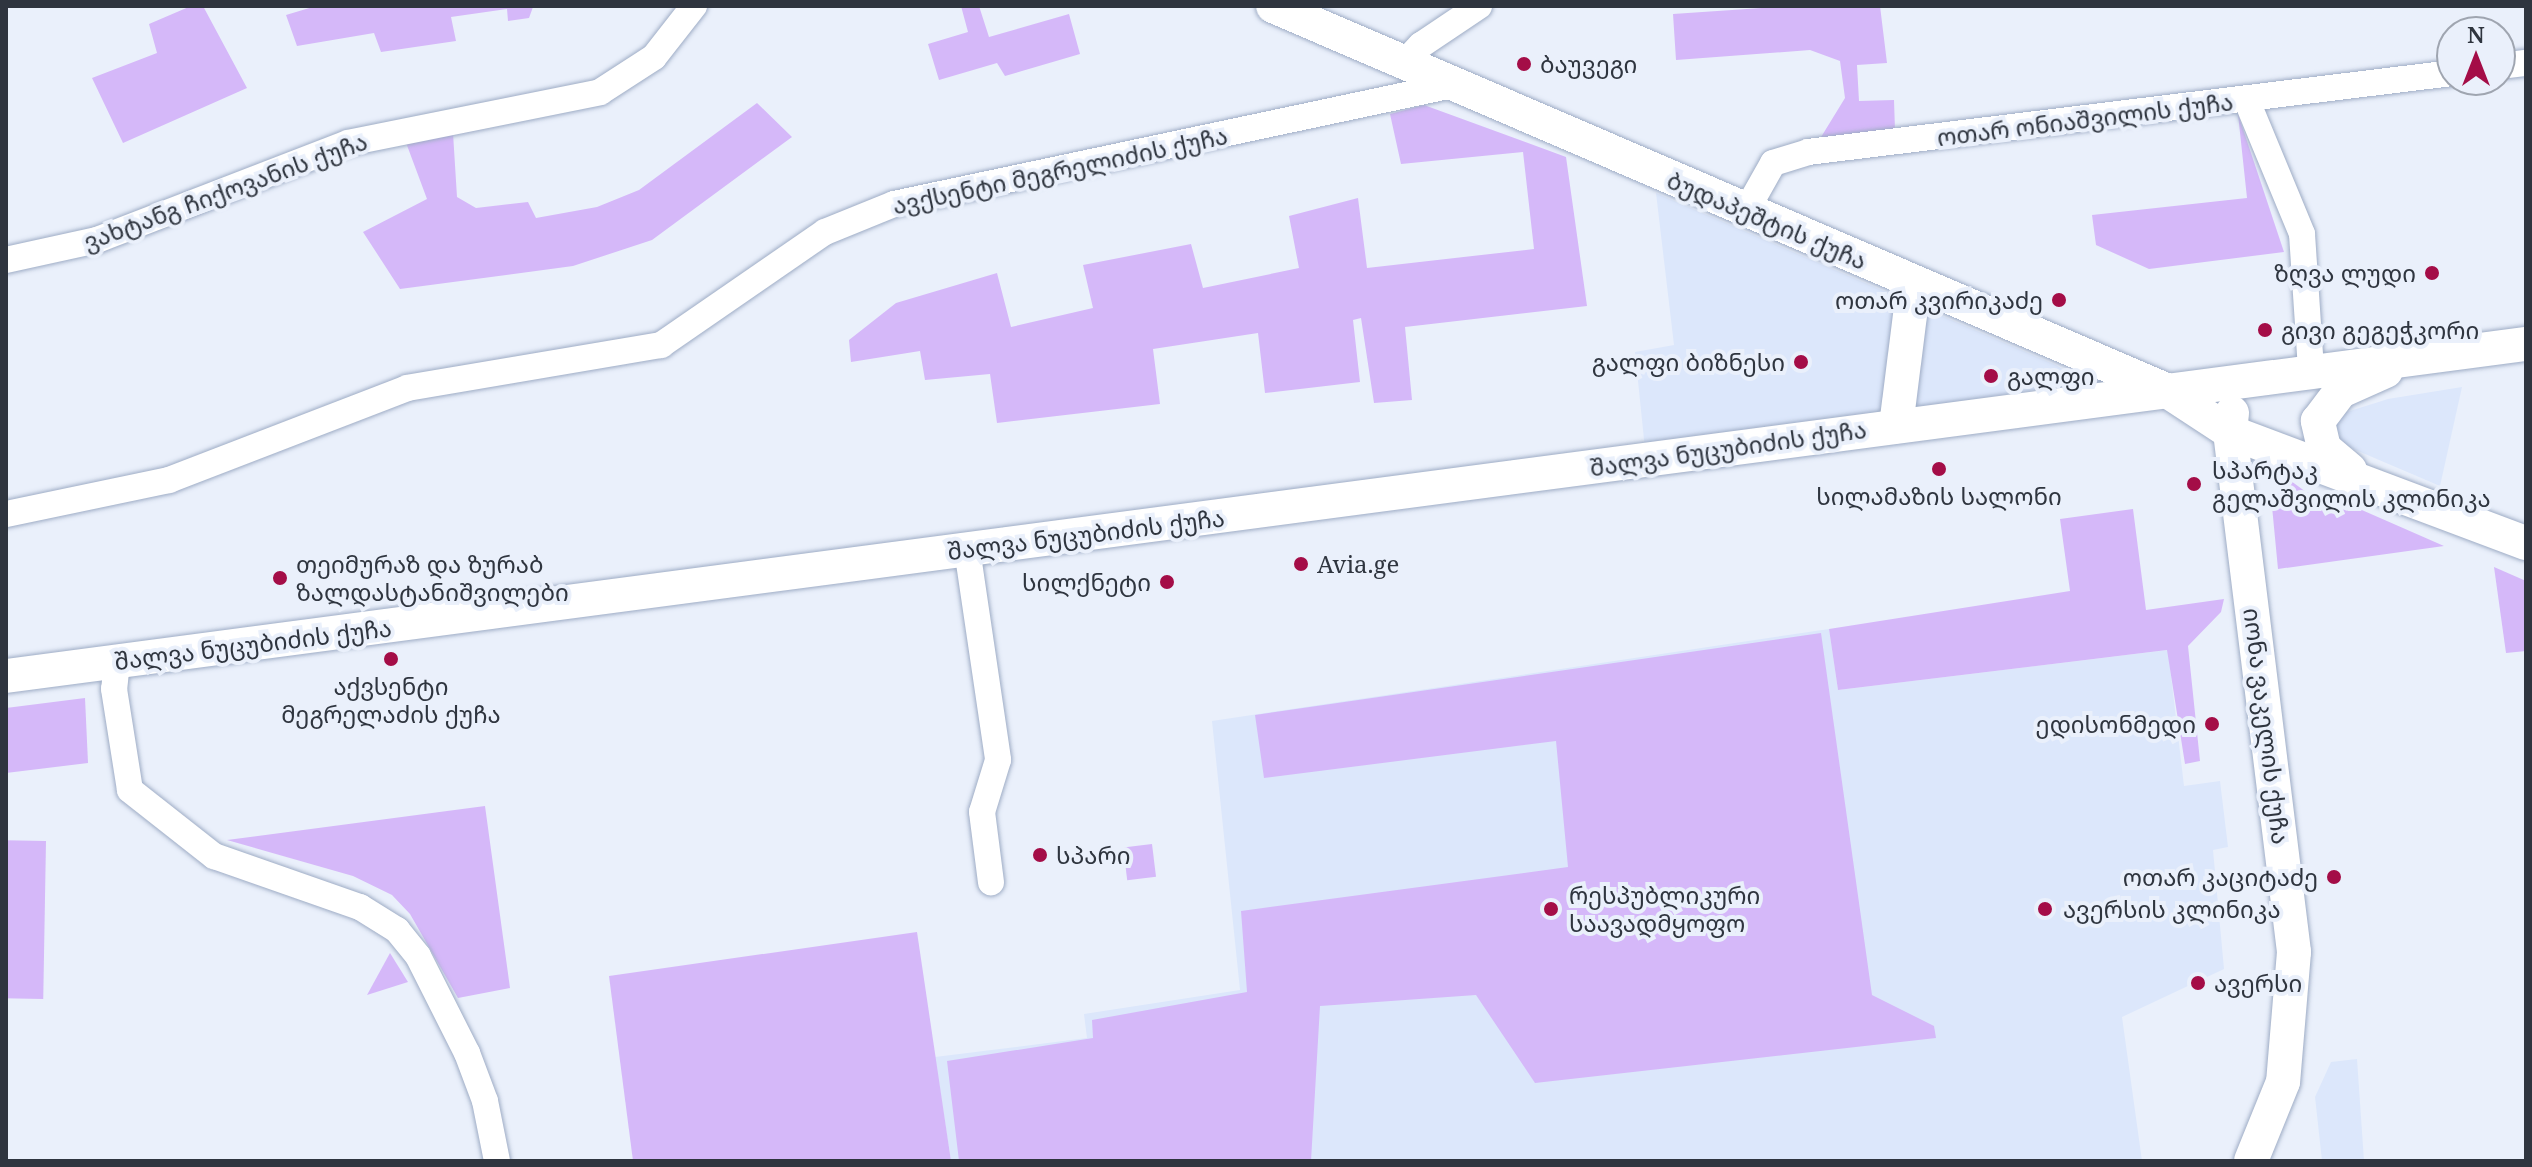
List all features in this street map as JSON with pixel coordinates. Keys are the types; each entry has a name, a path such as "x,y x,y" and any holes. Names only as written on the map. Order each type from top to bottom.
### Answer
{"main road":[{"name":"ბუდაპეშტის ქუჩა","path":"1273,6 2166,390 2230,432 2357,476 2526,543"},
{"path":"1896,426 1914,283"},
{"path":"2357,476 2324,448 2318,430 2321,412 2358,382 2424,357 2526,344"},
{"name":"შალვა ნუცუბიძის ქუჩა","path":"6,676 2424,357"},
{"name":"იონა ვაკელის ქუჩა","path":"2236,381 2230,432 2294,952 2283,1082 2251,1161"}],"street":[{"name":"ვახტანგ ჩიქოვანის ქუჩა","path":"6,260 97,240 348,143 600,92 654,57 694,6"},
{"path":"1404,63 1421,45 1479,6"},
{"name":"ოთარ ონიაშვილის ქუჩა","path":"1746,211 1773,163 1808,152 2247,101 2436,75"},
{"name":"ავქსენტი მეგრელიძის ქუჩა","path":"6,514 169,480 407,388 661,345 825,232 894,204 1453,85"},
{"path":"2247,101 2302,234 2311,370"},
{"path":"967,549 998,760 982,812 991,882"},
{"path":"117,662 114,689 130,790 214,856 360,907 397,930 418,956 467,1053 485,1101 497,1161"}],"shaded area":[{"path":"191,6 203,6 247,88 123,143 92,78 157,53 149,24"},
{"path":"316,6 533,7 529,18 508,21 507,9 451,17 456,41 381,52 374,33 297,46 286,15"},
{"path":"961,6 979,6 989,37 1069,14 1080,54 1005,76 997,63 939,80 928,44 968,32"},
{"path":"1791,6 1880,6 1887,63 1857,65 1859,101 1894,100 1895,130 1818,142 1845,98 1840,61 1810,50 1676,60 1673,14"},
{"path":"757,103 792,137 652,240 573,266 400,289 363,232 427,199 405,140 453,133 457,197 476,208 528,202 536,218 597,207 639,190"},
{"path":"1424,105 1566,157 1587,306 1405,327 1412,400 1374,403 1361,318 1353,320 1360,382 1265,393 1258,333 1153,349 1160,404 997,423 990,374 925,380 920,351 851,362 849,340 896,303 997,273 1011,327 1093,308 1083,265 1191,244 1203,288 1299,268 1289,216 1358,198 1367,268 1534,249 1523,152 1401,164 1390,114"},
{"path":"2238,114 2284,252 2149,269 2096,245 2092,215 2247,198"},
{"path":"1656,193 2056,365 2067,372 2067,385 1645,449 1635,352 1674,345"},
{"path":"2462,387 2440,486 2330,439 2334,416 2388,399"},
{"path":"2291,481 2306,492 2339,500 2444,546 2278,569 2271,496"},
{"path":"2133,509 2146,610 2224,599 2221,612 2188,646 2200,761 2185,764 2167,650 1838,690 1829,629 2070,591 2060,519"},
{"path":"2494,567 2526,581 2526,651 2506,653"},
{"name":"რესპუბლიკური საავადმყოფო","path":"1829,629 1838,690 2168,650 2184,786 2220,781 2228,847 2213,850 2224,969 2122,1017 2142,1161 951,1161 935,1057 1087,1038 1084,1014 1240,990 1212,721"},
{"path":"1821,633 1872,995 1934,1026 1936,1038 1535,1083 1476,995 1320,1006 1311,1161 959,1161 947,1061 1093,1038 1092,1020 1247,992 1241,911 1568,867 1556,741 1264,778 1255,715"},
{"path":"85,698 88,763 6,773 6,708"},
{"path":"485,806 510,988 458,998 410,914 392,895 353,876 227,840"},
{"path":"6,840 46,841 43,999 6,998"},
{"path":"1152,844 1156,877 1127,880 1123,848"},
{"path":"917,932 951,1161 633,1161 609,976"},
{"path":"390,953 408,982 367,995"},
{"path":"2357,1059 2364,1161 2322,1161 2315,1097 2331,1062"}],"place":[{"name":"ბაუვეგი","path":"1524,64"},
{"name":"ზღვა ლუდი","path":"2432,273"},
{"name":"ოთარ კვირიკაძე","path":"2059,300"},
{"name":"გივი გეგეჭკორი","path":"2265,330"},
{"name":"გალფი ბიზნესი","path":"1801,362"},
{"name":"გალფი","path":"1991,376"},
{"name":"სილამაზის სალონი","path":"1939,469"},
{"name":"სპარტაკ გელაშვილის კლინიკა","path":"2194,484"},
{"name":"Avia.ge","path":"1301,564"},
{"name":"თეიმურაზ და ზურაბ ზალდასტანიშვილები","path":"280,578"},
{"name":"სილქნეტი","path":"1167,582"},
{"name":"აქვსენტი მეგრელაძის ქუჩა","path":"391,659"},
{"name":"ედისონმედი","path":"2212,724"},
{"name":"სპარი","path":"1040,855"},
{"name":"ოთარ კაციტაძე","path":"2334,877"},
{"name":"რესპუბლიკური საავადმყოფო","path":"1551,909"},
{"name":"ავერსის კლინიკა","path":"2045,909"},
{"name":"ავერსი","path":"2198,983"}]}
